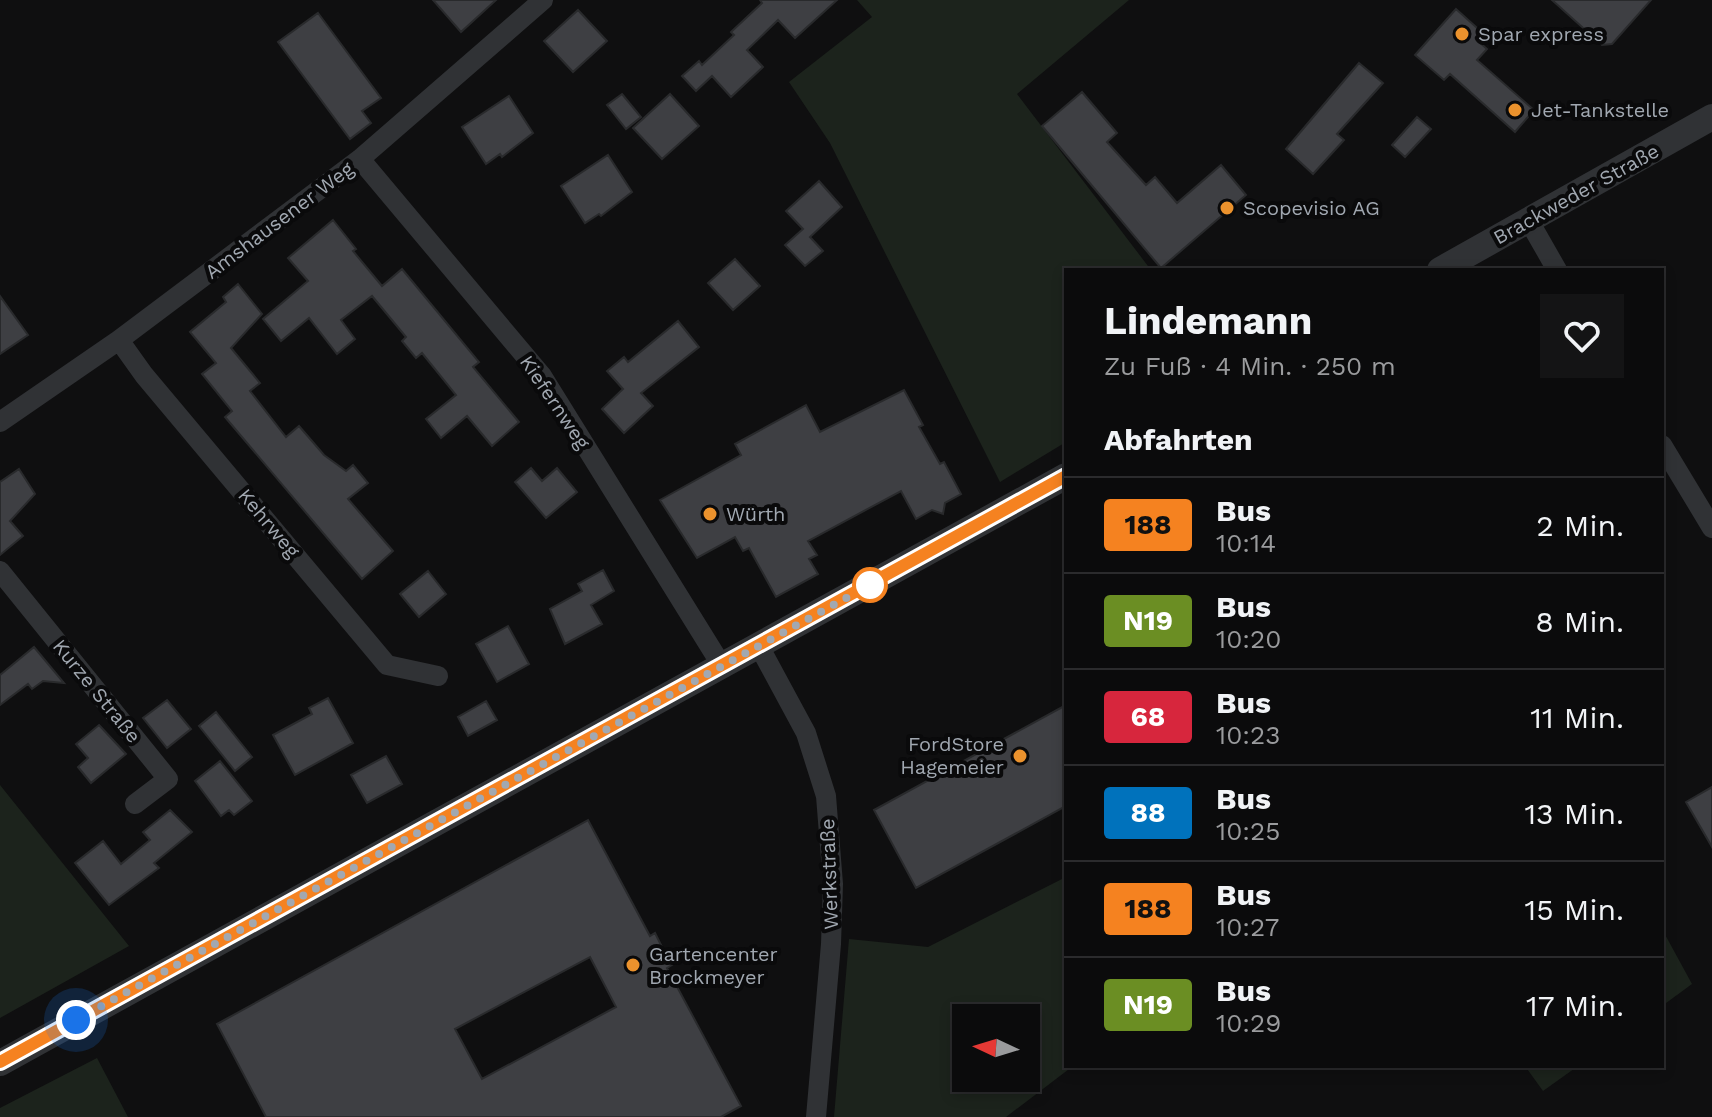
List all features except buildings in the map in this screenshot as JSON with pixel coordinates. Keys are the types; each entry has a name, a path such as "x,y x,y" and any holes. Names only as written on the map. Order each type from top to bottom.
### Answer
{"street":[{"name":"Amshausener Weg","path":"0,422 119,340 360,159 543,0"},
{"name":"Brackweder Straße","path":"1444,268 1712,117"},
{"name":"Kiefernweg","path":"360,159 542,376 722,666"},
{"path":"1529,221 1556,268"},
{"name":"Kehrweg","path":"119,340 144,375 387,665 438,676"},
{"path":"1664,448 1712,528"},
{"path":"0,1063 1064,477"},
{"name":"Kurze Straße","path":"0,571 168,779 135,804"},
{"name":"Werkstraße","path":"759,646 806,733 826,796 832,899 816,1117"}],"shaded area":[{"path":"857,0 1129,0 1017,94 1149,268 1064,268 1064,443 1000,482 830,143 789,82 872,17"},
{"path":"0,785 129,946 0,1018"},
{"path":"1064,878 1064,1068 1070,1068 1040,1091 1040,1004 952,1004 952,1092 1039,1092 1006,1117 834,1117 849,939 928,947"},
{"path":"1664,933 1692,984 1664,1005"},
{"path":"97,1058 128,1117 0,1117 0,1108"},
{"path":"1526,1068 1575,1068 1543,1091"}],"bus line":[{"name":"188","path":"0,1062 1064,477"}],"place":[{"name":"Spar express","path":"1462,34"},
{"name":"Jet-Tankstelle","path":"1515,110"},
{"name":"Scopevisio AG","path":"1227,208"},
{"name":"Würth","path":"710,514"},
{"name":"FordStore Hagemeier","path":"1020,756"},
{"name":"Gartencenter Brockmeyer","path":"633,965"}],"route":[{"path":"76,1020 870,585"}]}
